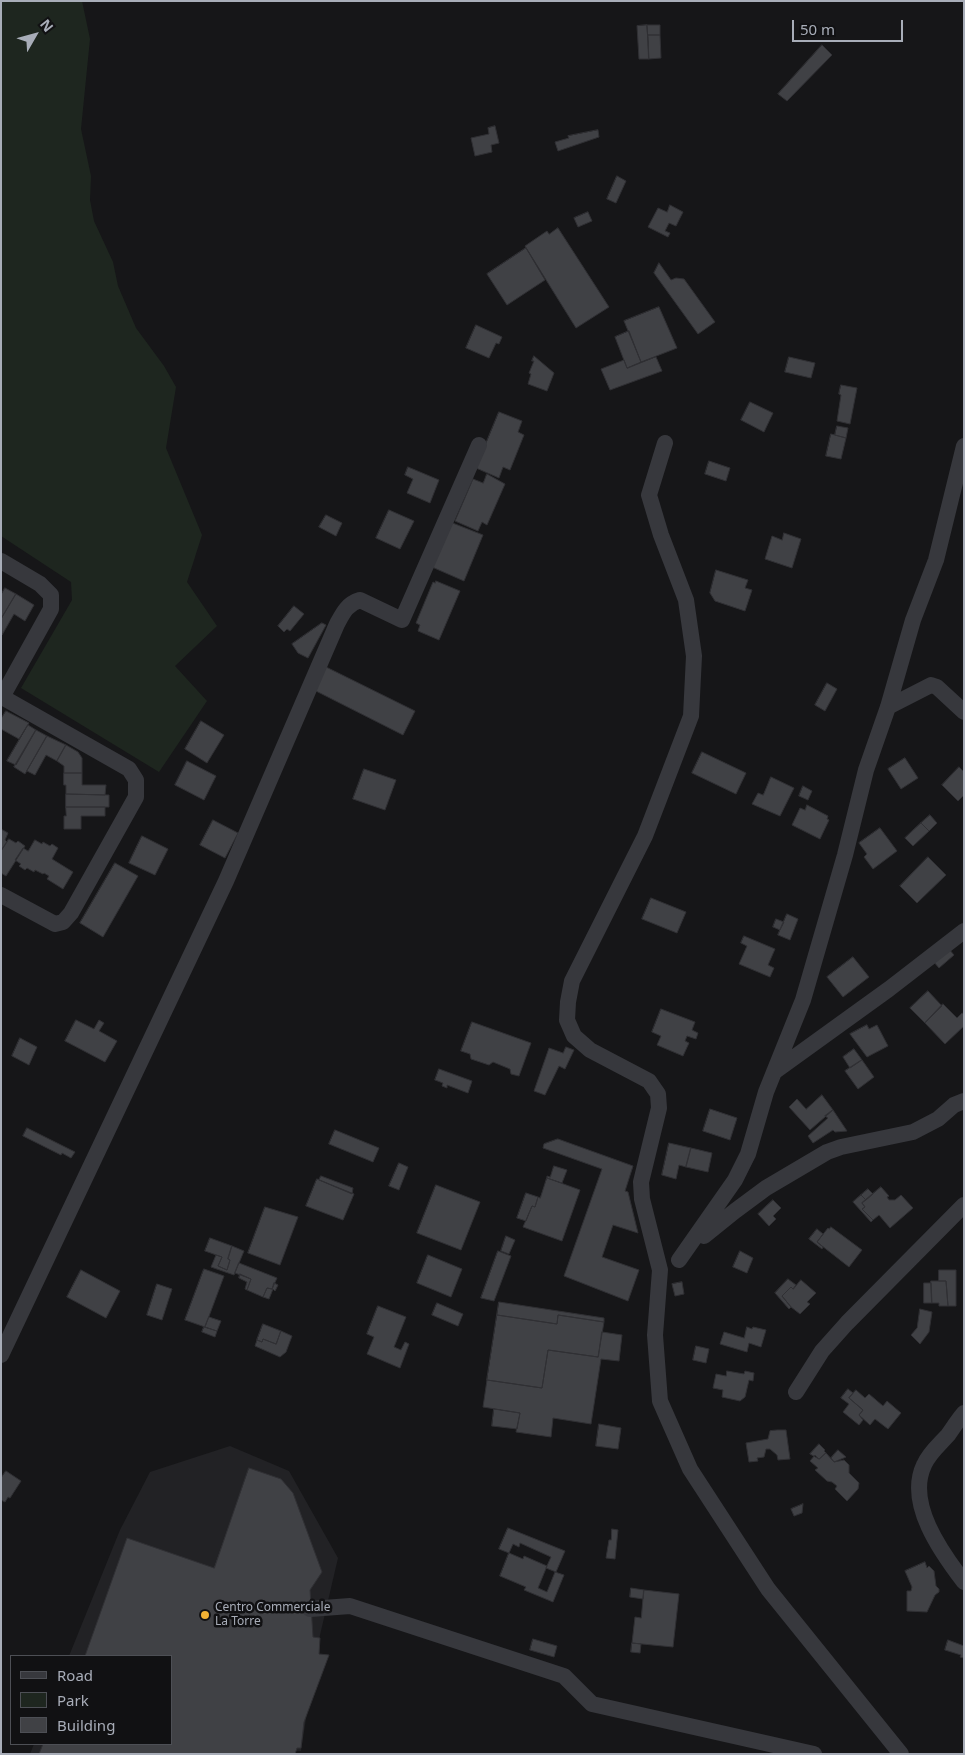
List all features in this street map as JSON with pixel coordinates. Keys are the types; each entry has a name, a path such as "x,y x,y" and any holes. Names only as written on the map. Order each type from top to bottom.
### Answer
{"street":[{"path":"665,443 649,495 661,535 686,600 694,656 691,716 645,836 572,980 567,1020 574,1036 590,1050 648,1081 658,1094 659,1108 641,1182 642,1199 660,1270 655,1335 660,1402 690,1470 768,1589 901,1754"},
{"path":"1,1355 226,881 337,624 352,602 360,600 402,620 479,445"},
{"path":"679,1260 735,1180 748,1154 774,1072 803,1000 845,855 864,777 888,708 913,620 936,560 964,446"},
{"path":"1,561 40,584 51,595 50,608 2,697 129,769 136,780 136,797 71,913 64,922 55,924 1,895"},
{"path":"888,708 931,685 937,687 964,712"},
{"path":"774,1072 889,989 964,931"},
{"path":"659,1279 734,1211 766,1188 828,1152 841,1147 912,1132 938,1119 954,1105 964,1101"},
{"path":"796,1392 822,1351 847,1322 964,1205"},
{"path":"964,1413 924,1465 918,1493 923,1512 935,1539 964,1582"},
{"path":"310,1609 350,1606 564,1676 592,1704 814,1754"}],"shaded area":[{"name":"Centro Commerciale La Torre","path":"230,1446 289,1471 338,1558 317,1648 301,1751 275,1750 274,1754 30,1754 34,1745 172,1745 172,1655 69,1655 120,1530 150,1472"}],"green space":[{"path":"1,1 82,1 90,39 81,129 91,176 90,200 94,221 113,262 118,286 136,328 164,366 176,387 166,448 202,535 187,582 217,626 175,666 207,701 159,772 21,688 72,600 71,582 1,536"}],"building":[{"path":"647,25 660,25 660,35 648,35"},
{"path":"647,25 649,59 639,59 637,26"},
{"path":"648,35 660,35 661,58 649,59"},
{"path":"822,45 832,55 787,101 778,94"},
{"path":"495,126 499,143 491,145 492,152 475,156 471,138 489,134 488,128"},
{"path":"598,130 599,137 558,151 555,142 569,138 568,136"},
{"path":"617,176 626,181 616,203 607,199"},
{"path":"670,205 683,212 676,226 669,223 665,231 670,233 668,237 648,227 658,208 667,212"},
{"path":"588,212 592,221 578,227 574,218"},
{"path":"558,228 609,307 576,328 525,246 547,231 549,234"},
{"path":"526,248 545,280 507,305 487,274"},
{"path":"659,263 671,280 676,278 684,279 715,322 698,334 654,273"},
{"path":"659,307 677,348 641,362 624,321"},
{"path":"476,325 502,337 499,344 496,343 489,358 466,348"},
{"path":"629,331 641,362 627,368 615,337"},
{"path":"534,356 554,373 547,391 528,384"},
{"path":"656,357 662,371 610,390 601,369 624,360 627,368"},
{"path":"789,357 815,363 811,378 785,372"},
{"path":"841,385 857,388 850,424 837,421"},
{"path":"750,402 773,413 764,432 741,420"},
{"path":"499,412 522,421 518,432 524,435 510,470 503,467 499,478 476,468"},
{"path":"837,426 848,428 846,438 835,435"},
{"path":"831,434 846,438 841,459 826,456"},
{"path":"709,461 730,468 726,481 705,474"},
{"path":"408,467 439,480 430,503 407,493 413,479 405,475"},
{"path":"487,474 505,484 487,525 482,522 478,531 455,521 473,479 483,483"},
{"path":"389,510 414,521 400,549 376,538"},
{"path":"326,515 342,523 336,536 319,527"},
{"path":"450,522 483,535 464,581 432,567"},
{"path":"784,533 801,539 792,568 765,559 772,536 782,540"},
{"path":"716,570 748,580 745,588 752,590 745,611 715,601 710,593"},
{"path":"436,581 460,591 439,640 418,631 420,625 416,623 433,582 435,583"},
{"path":"5,588 16,594 1,619 1,595"},
{"path":"16,594 34,605 25,621 14,614 2,635 1,619"},
{"path":"294,606 304,614 290,631 287,629 284,632 278,626"},
{"path":"322,623 326,625 308,658 298,653 292,644"},
{"path":"326,667 415,711 403,735 314,690"},
{"path":"827,683 837,689 825,711 815,705"},
{"path":"6,711 29,723 19,739 1,729 1,719"},
{"path":"201,721 224,735 207,763 185,749"},
{"path":"28,725 36,730 16,765 7,761"},
{"path":"36,730 47,736 25,774 14,767"},
{"path":"47,736 66,745 57,761 46,755 35,775 27,771"},
{"path":"66,745 78,752 82,758 82,773 64,773 64,766 57,761"},
{"path":"702,752 746,773 736,794 692,773"},
{"path":"905,758 918,778 901,789 888,769"},
{"path":"187,761 216,776 204,800 175,785"},
{"path":"959,767 964,772 964,795 958,801 942,785"},
{"path":"364,769 396,780 385,810 353,799"},
{"path":"64,773 82,773 82,785 106,785 105,795 66,794"},
{"path":"771,777 794,788 780,816 752,804 758,793 763,795"},
{"path":"803,786 812,791 808,800 799,796"},
{"path":"66,794 109,795 109,807 66,807"},
{"path":"807,805 828,816 827,819 829,820 820,839 792,825 800,808 805,810"},
{"path":"66,807 105,807 105,816 81,816 81,829 64,829"},
{"path":"930,815 937,823 929,831 921,823"},
{"path":"213,820 238,833 225,858 200,845"},
{"path":"921,823 929,831 913,846 905,838"},
{"path":"880,828 897,851 873,869 864,857 867,854 859,843"},
{"path":"1,829 8,833 5,840 7,842 1,851"},
{"path":"142,836 168,849 155,875 129,863"},
{"path":"9,839 16,843 18,841 25,846 6,876 1,873 1,851"},
{"path":"35,840 50,846 52,844 58,848 52,859 73,872 63,889 47,879 49,876 27,868 25,870 15,860 23,848 28,851"},
{"path":"928,857 946,875 917,903 900,886"},
{"path":"115,863 138,876 103,937 80,923"},
{"path":"651,898 686,912 677,933 642,919"},
{"path":"787,914 798,919 790,940 778,935"},
{"path":"776,919 784,922 780,930 773,927"},
{"path":"744,936 775,949 768,965 774,968 770,977 739,964 747,946 741,943"},
{"path":"949,949 954,955 939,968 933,961"},
{"path":"853,957 869,977 843,997 827,977"},
{"path":"928,991 942,1006 925,1023 910,1008"},
{"path":"943,1004 957,1018 962,1013 964,1014 964,1026 945,1044 925,1023"},
{"path":"661,1009 695,1022 692,1030 698,1033 696,1039 687,1036 685,1041 689,1043 683,1056 657,1045 661,1036 652,1032"},
{"path":"76,1020 94,1029 99,1020 104,1023 99,1031 117,1041 105,1062 65,1041"},
{"path":"472,1022 531,1043 519,1076 511,1074 510,1069 493,1062 489,1065 471,1059 470,1054 461,1051"},
{"path":"867,1025 869,1029 877,1025 888,1046 867,1057 850,1034"},
{"path":"20,1038 37,1047 29,1065 12,1056"},
{"path":"566,1047 574,1050 565,1069 559,1066 545,1095 534,1091 549,1048 563,1053"},
{"path":"854,1049 862,1060 850,1068 843,1057"},
{"path":"862,1060 874,1077 858,1089 845,1071"},
{"path":"439,1069 472,1081 468,1093 447,1085 447,1088 442,1086 443,1083 435,1080"},
{"path":"822,1095 833,1110 810,1130 789,1107 797,1099 806,1109"},
{"path":"710,1109 737,1118 730,1140 703,1131"},
{"path":"833,1110 847,1131 835,1132 833,1130 813,1143 808,1136 828,1118 825,1116"},
{"path":"27,1128 75,1152 71,1158 62,1153 61,1155 23,1136"},
{"path":"335,1130 379,1148 373,1162 329,1144"},
{"path":"558,1139 633,1166 625,1191 628,1192 638,1233 613,1225 602,1257 639,1270 628,1301 564,1276 602,1169 543,1148 544,1144"},
{"path":"669,1143 691,1148 686,1167 679,1165 676,1179 662,1175"},
{"path":"691,1148 712,1153 708,1172 686,1167"},
{"path":"399,1163 408,1167 399,1190 389,1186"},
{"path":"554,1166 567,1170 562,1183 547,1178 547,1176 550,1177"},
{"path":"321,1176 353,1188 352,1194 319,1180"},
{"path":"547,1178 580,1190 562,1241 523,1227 532,1206 535,1207 538,1197 540,1198"},
{"path":"317,1179 354,1194 343,1220 306,1206"},
{"path":"436,1185 480,1202 461,1250 417,1233"},
{"path":"881,1187 889,1196 887,1197 889,1200 895,1200 901,1195 913,1208 890,1228 879,1215 873,1220 862,1209 865,1207 862,1203"},
{"path":"868,1189 873,1194 866,1200 861,1195"},
{"path":"526,1193 538,1197 535,1207 532,1206 526,1221 517,1218"},
{"path":"861,1195 866,1200 862,1203 865,1207 862,1209 873,1220 871,1222 853,1202"},
{"path":"773,1200 781,1208 773,1216 776,1219 769,1226 758,1214"},
{"path":"265,1207 298,1217 280,1265 248,1253"},
{"path":"831,1227 862,1250 849,1267 817,1242 828,1228"},
{"path":"817,1229 823,1234 817,1242 823,1247 822,1249 809,1239"},
{"path":"506,1236 515,1240 509,1254 501,1251"},
{"path":"210,1238 232,1246 227,1270 218,1266 222,1257 205,1251"},
{"path":"232,1246 244,1251 234,1275 211,1267 216,1255 222,1257 218,1266 227,1270"},
{"path":"498,1251 511,1256 494,1301 481,1298"},
{"path":"740,1251 753,1258 747,1273 733,1267"},
{"path":"428,1255 462,1269 451,1297 417,1283"},
{"path":"239,1263 277,1278 272,1289 267,1288 263,1297 247,1290 251,1279 235,1273"},
{"path":"204,1269 224,1276 205,1327 185,1320"},
{"path":"81,1270 120,1291 106,1318 67,1297"},
{"path":"939,1270 956,1270 956,1306 948,1306 946,1281 939,1281"},
{"path":"240,1274 251,1279 247,1290 245,1289 247,1282 239,1278"},
{"path":"788,1279 796,1285 793,1289 791,1287 782,1296 791,1307 789,1309 775,1293"},
{"path":"801,1280 816,1293 807,1302 810,1304 800,1314 782,1296 791,1287 793,1289"},
{"path":"931,1281 946,1281 948,1306 939,1306 939,1303 932,1303"},
{"path":"682,1282 684,1294 675,1296 672,1284"},
{"path":"274,1283 278,1285 275,1291 273,1289 269,1299 263,1297 267,1288 272,1289"},
{"path":"924,1283 931,1283 932,1303 924,1303"},
{"path":"157,1284 172,1289 162,1320 147,1315"},
{"path":"499,1302 604,1318 604,1322 558,1315 557,1324 497,1315"},
{"path":"437,1303 463,1314 458,1326 432,1315"},
{"path":"378,1306 406,1317 394,1347 401,1350 405,1342 409,1344 400,1368 367,1354 374,1337 367,1334"},
{"path":"920,1309 932,1312 929,1332 920,1344 911,1335 917,1328"},
{"path":"497,1315 557,1324 558,1315 604,1322 598,1357 548,1350 542,1388 487,1380"},
{"path":"209,1317 221,1321 217,1331 205,1327"},
{"path":"263,1324 281,1331 276,1344 263,1339 262,1342 257,1340"},
{"path":"204,1327 217,1331 215,1337 202,1332"},
{"path":"747,1327 766,1330 761,1347 749,1343 747,1352 720,1344 724,1332 744,1338"},
{"path":"281,1331 292,1336 286,1352 280,1357 255,1346 257,1340 262,1342 263,1339 276,1344"},
{"path":"602,1332 622,1335 619,1361 601,1359 591,1424 553,1418 551,1437 516,1432 520,1413 483,1407 487,1380 542,1388 548,1350 598,1357"},
{"path":"696,1346 709,1349 706,1363 693,1360"},
{"path":"727,1371 744,1374 745,1371 754,1373 753,1381 749,1380 745,1397 740,1401 722,1397 723,1390 713,1388 716,1374 726,1376"},
{"path":"848,1389 853,1393 849,1398 863,1410 859,1415 863,1420 859,1425 843,1412 849,1404 841,1398"},
{"path":"856,1390 865,1398 869,1394 883,1406 887,1401 901,1413 888,1429 875,1419 870,1425 859,1415 863,1410 849,1398"},
{"path":"494,1409 520,1413 517,1429 492,1426"},
{"path":"599,1424 621,1428 618,1449 596,1446"},
{"path":"786,1430 790,1459 778,1460 777,1455 770,1449 766,1449 764,1457 757,1458 758,1461 749,1462 746,1443 768,1439 770,1431"},
{"path":"819,1444 826,1453 819,1459 810,1454"},
{"path":"838,1450 846,1457 834,1462 831,1458"},
{"path":"826,1453 834,1462 844,1460 849,1465 849,1473 859,1483 858,1489 847,1501 835,1489 837,1486 827,1481 815,1470 818,1468 810,1461 815,1455 819,1459"},
{"name":"Centro Commerciale La Torre","path":"249,1468 281,1479 293,1493 322,1572 310,1590 313,1637 320,1638 319,1654 329,1655 304,1722 301,1748 297,1748 295,1754 39,1754 43,1745 172,1745 172,1655 85,1655 127,1538 214,1568"},
{"path":"6,1471 21,1481 10,1498 8,1497 5,1502 1,1500 1,1478"},
{"path":"803,1504 802,1513 794,1516 791,1509"},
{"path":"508,1528 565,1551 556,1572 546,1568 551,1557 520,1543 519,1547 513,1544 509,1553 499,1549"},
{"path":"612,1529 618,1530 615,1559 606,1558"},
{"path":"509,1553 523,1559 524,1556 547,1566 538,1588 547,1592 555,1572 564,1575 553,1602 524,1590 526,1587 500,1576"},
{"path":"925,1562 927,1568 929,1566 934,1571 936,1586 939,1592 935,1595 927,1612 907,1611 907,1591 911,1591 912,1587 905,1571"},
{"path":"631,1588 644,1590 643,1599 630,1597"},
{"path":"644,1590 679,1594 673,1647 632,1643 635,1617 641,1618"},
{"path":"533,1639 557,1646 554,1657 530,1650"},
{"path":"948,1640 964,1646 964,1658 960,1657 961,1655 945,1650"},
{"path":"632,1643 641,1644 640,1653 631,1652"}],"place":[{"name":"Centro Commerciale La Torre","path":"205,1615"}]}
